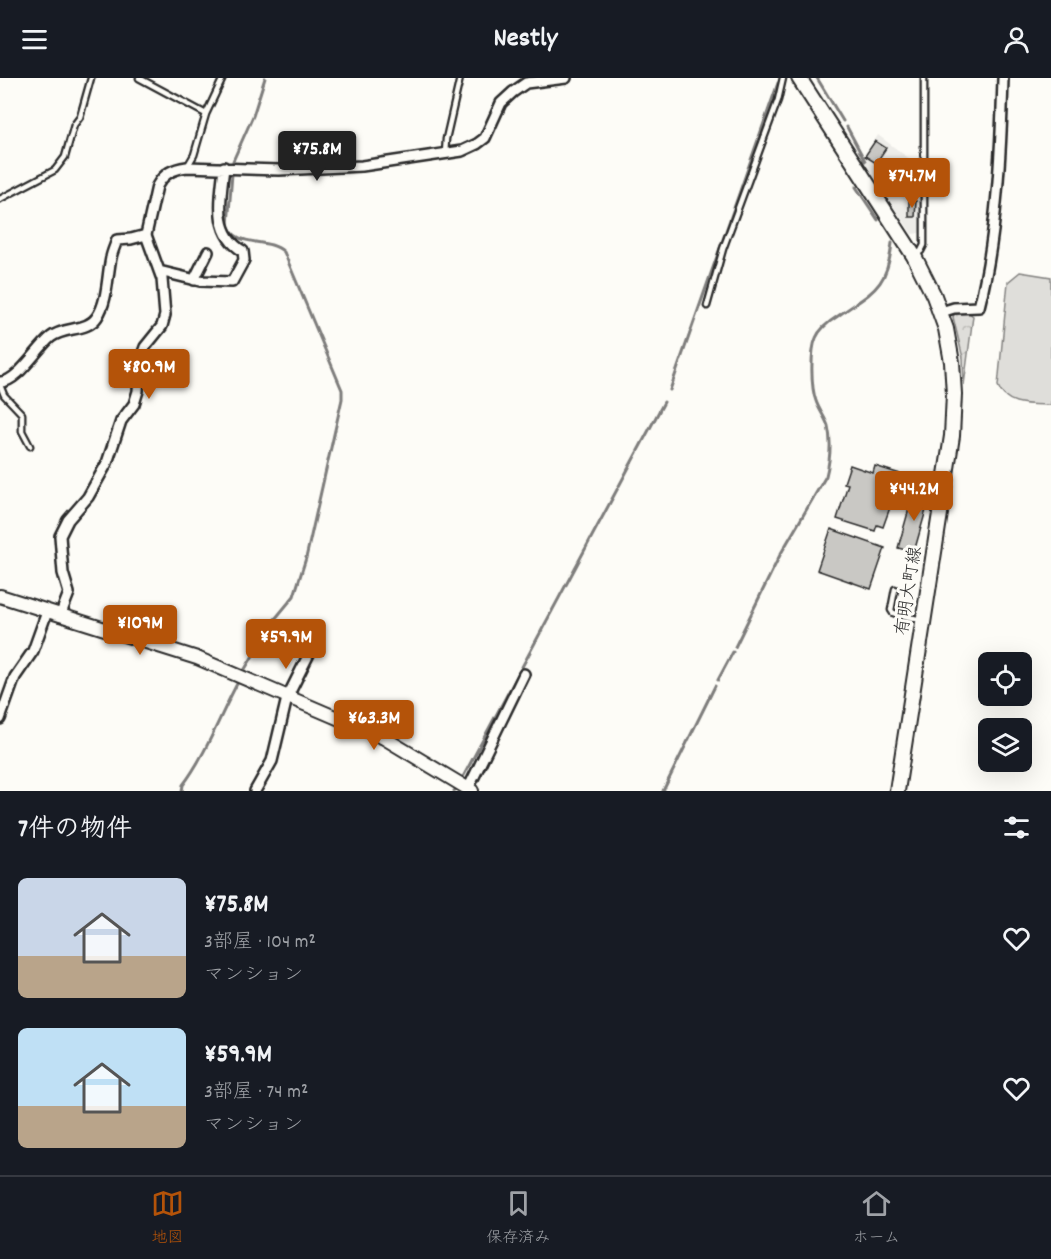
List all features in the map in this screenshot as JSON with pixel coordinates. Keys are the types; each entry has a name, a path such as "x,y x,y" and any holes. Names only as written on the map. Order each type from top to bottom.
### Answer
{"main road":[{"name":"有明大町線","path":"799,78 914,256 940,312 952,362 954,411 897,791"}],"street":[{"path":"60,616 69,593 63,573 60,536 68,520 88,496 107,463 122,421 134,404 138,391 140,361 145,347 162,326 165,315 162,279 146,235 160,179 173,169 187,166 279,170 362,166 462,151 485,138 501,103 526,83 566,78"},
{"path":"940,312 954,308 979,307 993,226 1004,78"},
{"path":"159,271 194,280 232,282 244,260 243,251 228,238 222,226 224,167"},
{"path":"0,384 15,376 50,338 58,333 87,326 97,318 102,306 110,258 117,240 146,235"},
{"path":"194,280 208,252"},
{"path":"0,596 197,658 287,699 384,738 470,790 524,674"},
{"path":"0,719 15,677 33,651 47,612"},
{"path":"255,791 272,760 287,699 309,654"}],"lane":[{"path":"0,199 55,170 64,157 74,125 80,117 91,78"},
{"path":"139,78 206,114"},
{"path":"187,166 194,155 206,114 224,78"},
{"path":"444,154 460,78"},
{"path":"706,306 723,249 778,100 783,78"},
{"path":"914,256 921,251 924,245 924,78"},
{"path":"0,384 4,395 22,414 22,431 30,446"},
{"path":"895,589 891,610 893,613 924,620"}],"shaded area":[{"path":"878,135 911,160 921,164 920,181 905,175 900,187 920,195 920,233 912,234 865,163 867,161 865,156"}],"green space":[{"path":"1020,272 1051,277 1051,405 1013,401 1002,393 998,386 1008,282"},
{"path":"969,313 973,316 964,385 963,358 953,317 954,314"}],"building":[{"path":"875,141 886,148 876,163 865,156"},
{"path":"909,201 916,201 915,217 909,217"},
{"path":"850,465 873,473 875,466 913,478 905,503 893,499 883,527 877,525 875,531 837,519 848,484 844,483"},
{"path":"914,491 930,496 914,552 898,548"},
{"path":"831,529 885,548 871,589 817,570"}],"waterway":[{"path":"242,674 275,619 294,596 306,558 342,399 342,390 284,252 269,244 238,237 228,225 233,161 253,116 265,78"},
{"path":"817,78 843,121"},
{"path":"670,390 778,83"},
{"path":"847,127 865,161"},
{"path":"856,187 878,220"},
{"path":"735,647 780,555 826,476 830,451 829,432 814,395 812,379 816,338 829,323 869,294 882,280 890,258 892,243"},
{"path":"463,777 664,402"},
{"path":"718,680 733,652"},
{"path":"182,791 183,785 206,747 239,680"},
{"path":"663,791 715,686"}]}
